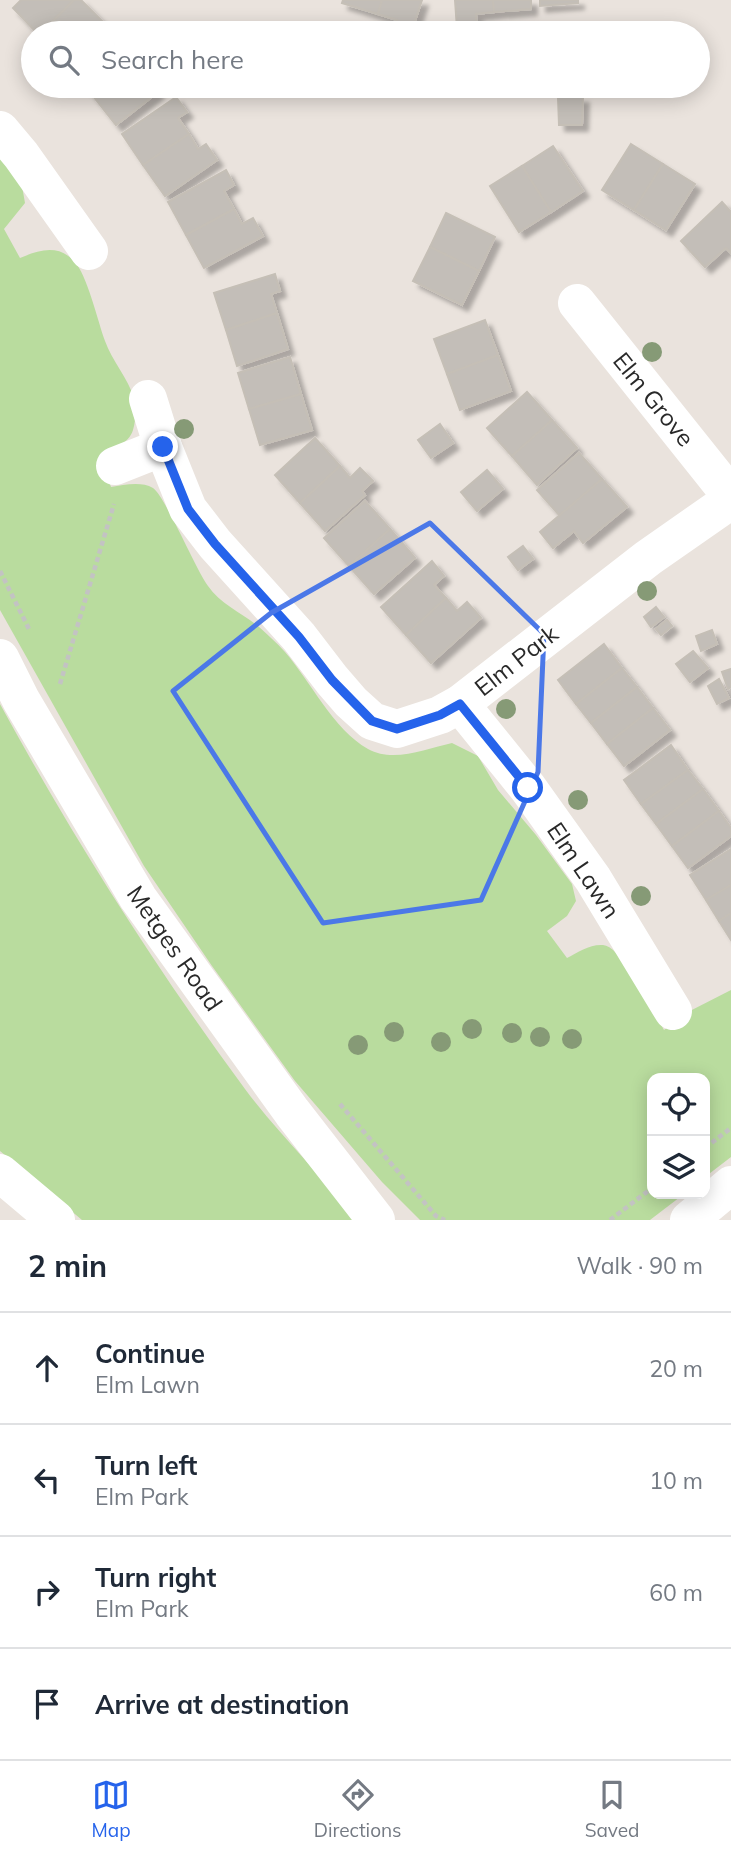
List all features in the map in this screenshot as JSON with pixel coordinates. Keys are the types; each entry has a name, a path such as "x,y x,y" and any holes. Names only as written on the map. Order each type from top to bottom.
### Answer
{"street":[{"path":"0,130 21,155 89,251"},
{"name":"Elm Grove","path":"577,303 731,498"},
{"name":"Elm Park","path":"148,399 163,447 188,509 201,527 299,637 332,680 372,721 397,729 440,715 460,704 648,558 731,498"},
{"path":"121,464 163,447"},
{"name":"Metges Road","path":"0,659 21,700 138,898 292,1112 376,1220"},
{"name":"Elm Lawn","path":"460,704 528,788 593,879 673,1011"},
{"path":"0,1173 50,1218"},
{"path":"689,1220 731,1185"}],"path":[{"path":"54,673 60,684 121,464"},
{"path":"0,570 35,639"},
{"path":"340,1103 436,1216 445,1220"},
{"path":"710,1145 731,1128"},
{"path":"610,1220 647,1192"}],"highlighted area":[{"path":"430,523 544,634 538,772 481,900 323,923 173,691 271,613"}],"green space":[{"path":"0,155 22,186 25,203 4,229 20,258 41,251 55,250 68,256 79,267 108,348 134,398 135,418 131,435 119,445 100,454 111,487 138,484 153,488 165,504 202,577 213,592 258,626 282,649 333,717 355,740 368,749 388,755 410,754 452,743 478,756 498,790 572,884 576,901 567,916 547,931 567,958 593,946 611,948 637,981 664,1030 684,1014 731,990 731,1157 710,1173 710,1073 647,1073 647,1199 677,1199 650,1220 420,1220 382,1182 295,1081 212,966 144,866 0,610"},
{"path":"0,704 86,853 179,996 258,1106 354,1220 82,1220 0,1151"}],"building":[{"path":"21,0 74,0 53,21 25,21 13,8"},
{"path":"74,0 81,0 102,21 53,21"},
{"path":"343,0 382,0 378,14 342,3"},
{"path":"382,0 422,0 415,21 397,21 378,14"},
{"path":"455,0 493,0 494,12 476,14 477,21 456,21"},
{"path":"493,0 531,0 531,9 494,12"},
{"path":"540,0 578,0 578,3 540,6"},
{"path":"95,98 150,98 116,125"},
{"path":"175,98 187,112 178,118 189,134 143,165 122,134"},
{"path":"558,98 583,98 582,125 559,125"},
{"path":"189,134 198,149 206,144 217,160 165,196 143,165"},
{"path":"631,144 663,164 634,210 602,190"},
{"path":"553,146 583,191 551,212 522,166"},
{"path":"663,164 695,184 666,230 634,210"},
{"path":"522,166 551,212 519,232 490,186"},
{"path":"226,170 234,185 224,191 234,209 186,235 168,202"},
{"path":"722,202 731,212 731,253 726,248 705,267 681,241"},
{"path":"234,209 242,224 253,218 263,236 204,268 186,235"},
{"path":"446,213 495,237 479,271 430,247"},
{"path":"430,247 479,271 462,305 413,281"},
{"path":"275,274 280,291 271,294 277,313 226,330 214,293"},
{"path":"277,313 288,349 237,366 226,330"},
{"path":"485,320 498,355 447,374 434,339"},
{"path":"498,355 511,391 460,410 447,374"},
{"path":"290,357 301,394 249,409 238,373"},
{"path":"527,392 552,420 512,456 487,428"},
{"path":"301,394 312,430 260,445 249,409"},
{"path":"552,420 577,448 537,485 512,456"},
{"path":"440,424 453,443 431,458 418,440"},
{"path":"315,438 340,466 300,503 275,475"},
{"path":"579,453 602,479 560,516 537,490"},
{"path":"340,466 350,478 360,468 373,481 362,491 365,495 325,531 300,503"},
{"path":"487,470 503,489 477,511 461,492"},
{"path":"602,479 627,507 583,543 574,531 553,548 540,532"},
{"path":"365,501 390,529 349,566 324,538"},
{"path":"390,529 415,558 374,594 349,566"},
{"path":"523,546 533,559 518,570 508,557"},
{"path":"432,561 444,576 434,585 446,598 406,635 381,607"},
{"path":"446,598 457,611 467,602 481,618 431,663 406,635"},
{"path":"656,607 664,617 651,627 644,617"},
{"path":"667,620 672,626 661,635 656,629"},
{"path":"712,630 717,644 701,651 696,636"},
{"path":"604,644 622,668 576,704 558,680"},
{"path":"693,651 708,668 690,682 676,664"},
{"path":"622,668 637,687 591,723 576,704"},
{"path":"731,669 731,687 728,689 722,672"},
{"path":"719,679 729,698 717,704 708,686"},
{"path":"637,687 653,708 607,744 591,723"},
{"path":"653,708 670,730 624,766 607,744"},
{"path":"671,745 688,770 641,804 624,780"},
{"path":"688,770 703,789 656,824 641,804"},
{"path":"703,789 719,811 672,846 656,824"},
{"path":"719,811 731,828 731,836 688,868 672,846"},
{"path":"731,849 731,885 706,900 690,875"},
{"path":"731,885 731,913 719,921 706,900"},
{"path":"731,913 731,940 719,921"}],"route":[{"path":"163,447 188,509 215,544 299,637 351,702 372,721 397,729 440,715 460,704 528,788"}]}
